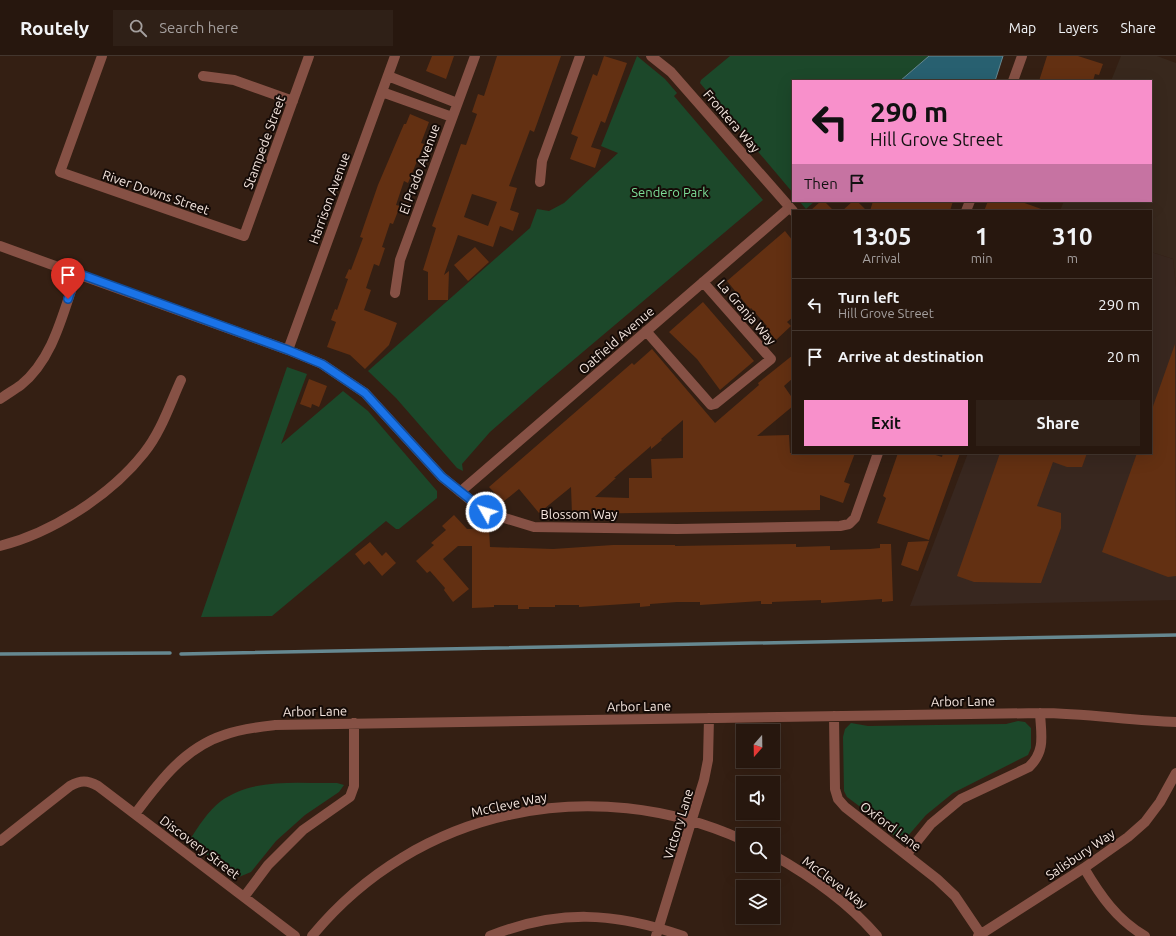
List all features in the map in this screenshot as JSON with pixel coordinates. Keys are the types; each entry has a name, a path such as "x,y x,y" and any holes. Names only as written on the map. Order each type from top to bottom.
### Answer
{"street":[{"name":"River Downs Street","path":"102,56 60,172 244,236"},
{"name":"Stampede Street","path":"244,236 309,56"},
{"name":"Harrison Avenue","path":"288,350 395,56"},
{"name":"El Prado Avenue","path":"395,293 400,260 475,56"},
{"path":"540,182 542,161 580,56"},
{"name":"Frontera Way","path":"651,56 671,72 791,210"},
{"path":"1013,80 1022,56"},
{"path":"203,76 234,80 293,101"},
{"path":"388,76 457,103"},
{"path":"382,92 452,117"},
{"name":"Oatfield Avenue","path":"460,492 703,282 791,210"},
{"name":"Blossom Way","path":"0,246 288,350 322,364 365,393 442,477 460,492 486,512 534,528 840,526 848,524 855,518 878,454"},
{"path":"0,399 21,385 40,364 55,337 77,273"},
{"name":"La Granja Way","path":"646,331 710,405 715,404 771,359 703,282"},
{"path":"0,546 14,542 67,517 111,487 144,453 162,422 181,380"},
{"path":"907,854 931,824 961,799 1029,766 1035,761 1040,752 1041,743 1040,713"},
{"name":"Arbor Lane","path":"135,814 171,768 195,749 222,735 248,728 275,724 1040,713 1075,713 1150,721 1176,722"},
{"name":"Oxford Lane","path":"834,716 835,789 838,799 845,808 907,854 955,896 980,935"},
{"name":"Victory Lane","path":"658,932 700,799 708,760 709,718"},
{"path":"244,897 268,865 303,830 350,797 354,786 354,723"},
{"name":"Salisbury Way","path":"980,935 1084,868 1128,837 1145,822 1160,802 1176,773"},
{"name":"Discovery Street","path":"0,842 70,786 78,781 87,781 98,786 295,936"},
{"name":"McCleve Way","path":"312,936 341,903 380,872 424,845 482,821 546,808 578,806 640,809 669,814 736,837"},
{"name":"McCleve Way","path":"780,859 823,886 849,907 877,936"},
{"path":"1084,868 1101,896 1120,918 1145,936"},
{"path":"490,936 512,927 536,921 586,916 634,921 658,932 683,936"}],"shaded area":[{"path":"1121,56 1157,56 1176,63 1176,287 1173,259 1152,252 1152,210 1060,210 1064,202 1152,202 1152,80 1111,80"},
{"path":"1152,252 1173,259 1176,287 1176,600 910,606 968,454 1152,454"}],"green space":[{"name":"Sendero Park","path":"637,56 665,79 677,93 674,96 763,200 490,432 462,464 463,471 457,468 396,398 368,371 530,228 537,209 549,211 564,203 618,153 601,146"},
{"path":"730,56 929,56 901,80 792,80 792,192 700,83 701,80"},
{"path":"800,202 814,202 806,209"},
{"path":"287,367 307,374 281,444 343,391 368,411 437,491 437,498 399,529 396,529 386,521 272,616 201,617"},
{"path":"1018,721 1025,722 1031,728 1031,748 1028,755 953,793 926,815 907,837 895,837 886,826 847,797 844,791 843,737 845,729 851,723 868,726 1006,724"},
{"path":"277,783 337,783 344,785 339,792 305,815 276,841 251,872 239,877 233,875 189,841 212,810 221,801 234,793 248,788"}],"water":[{"path":"929,56 1003,56 995,80 901,80"}],"building":[{"path":"432,56 454,56 446,79 426,71"},
{"path":"497,56 561,56 534,132 530,130 509,186 517,188 510,210 519,213 513,231 500,226 493,247 458,235 444,275 449,271 448,300 428,300 428,272 423,270 436,228 432,226 461,144 466,145 477,114 472,112 478,94 484,96","holes":["472,194 497,202 488,226 464,217"]},
{"path":"604,56 627,63 605,123 601,121 591,147 601,150 595,168 570,159 578,137 571,134 593,74 597,76"},
{"path":"1047,56 1078,56 1103,64 1099,75 1095,74 1093,80 1039,80"},
{"path":"410,114 429,122 421,143 424,144 408,183 404,181 396,205 400,206 393,224 390,223 382,247 385,248 379,266 374,264 366,288 371,290 364,310 397,323 389,345 365,369 350,355 327,347 336,322 331,320 335,309 337,310 348,279 345,278 349,269 351,270 363,238 360,237 378,185 404,124 406,124"},
{"path":"820,202 825,202 833,210 811,210"},
{"path":"852,202 858,202 866,210 843,210"},
{"path":"873,202 953,202 950,210 870,210"},
{"path":"988,202 1022,202 1044,210 984,210"},
{"path":"785,231 792,240 792,318 787,322 791,326 776,340 765,328 767,326 751,308 750,309 727,281"},
{"path":"475,247 489,262 468,281 454,265"},
{"path":"703,302 754,361 720,390 697,359 669,332"},
{"path":"1175,344 1176,576 1168,577 1102,552 1137,454 1152,454 1152,409"},
{"path":"652,349 715,423 759,385 758,383 792,356 792,379 784,386 792,398 792,407 757,436 789,435 790,453 792,454 855,454 844,482 850,484 843,503 820,495 820,510 572,514 571,487 539,513 519,489 503,502 489,487 632,363 634,365","holes":["683,420 683,458 651,459 652,478 629,478 629,498 595,497 616,478 614,478 651,446 651,449 662,440 661,439"]},
{"path":"309,379 327,386 319,407 312,404 311,408 300,404"},
{"path":"898,454 932,454 942,457 943,454 960,454 929,540 877,523 886,498 883,496"},
{"path":"1000,454 1087,454 1082,467 1067,467 1053,462 1037,506 1061,513 1061,528 1041,583 974,582 957,576"},
{"path":"454,515 467,529 489,529 490,547 553,549 613,545 675,546 796,544 796,547 830,546 830,550 870,549 880,548 880,544 891,544 893,601 882,602 882,599 821,603 821,600 772,602 772,604 761,604 761,601 700,605 700,602 677,602 650,604 650,606 640,607 640,603 579,607 579,605 555,605 555,607 529,607 529,609 518,609 518,605 494,605 494,607 472,608 472,546 458,546 443,559 469,589 453,602 444,590 445,588 430,571 427,573 416,561 434,545 431,543 446,530 442,526"},
{"path":"929,541 918,571 901,565 908,542"},
{"path":"370,542 382,556 386,552 396,563 382,576 369,561 364,565 355,554"}],"waterway":[{"path":"181,654 1176,635"},
{"path":"0,654 170,653"}],"route":[{"path":"68,299 77,273 288,350 322,364 365,393 442,477 486,512"}]}
